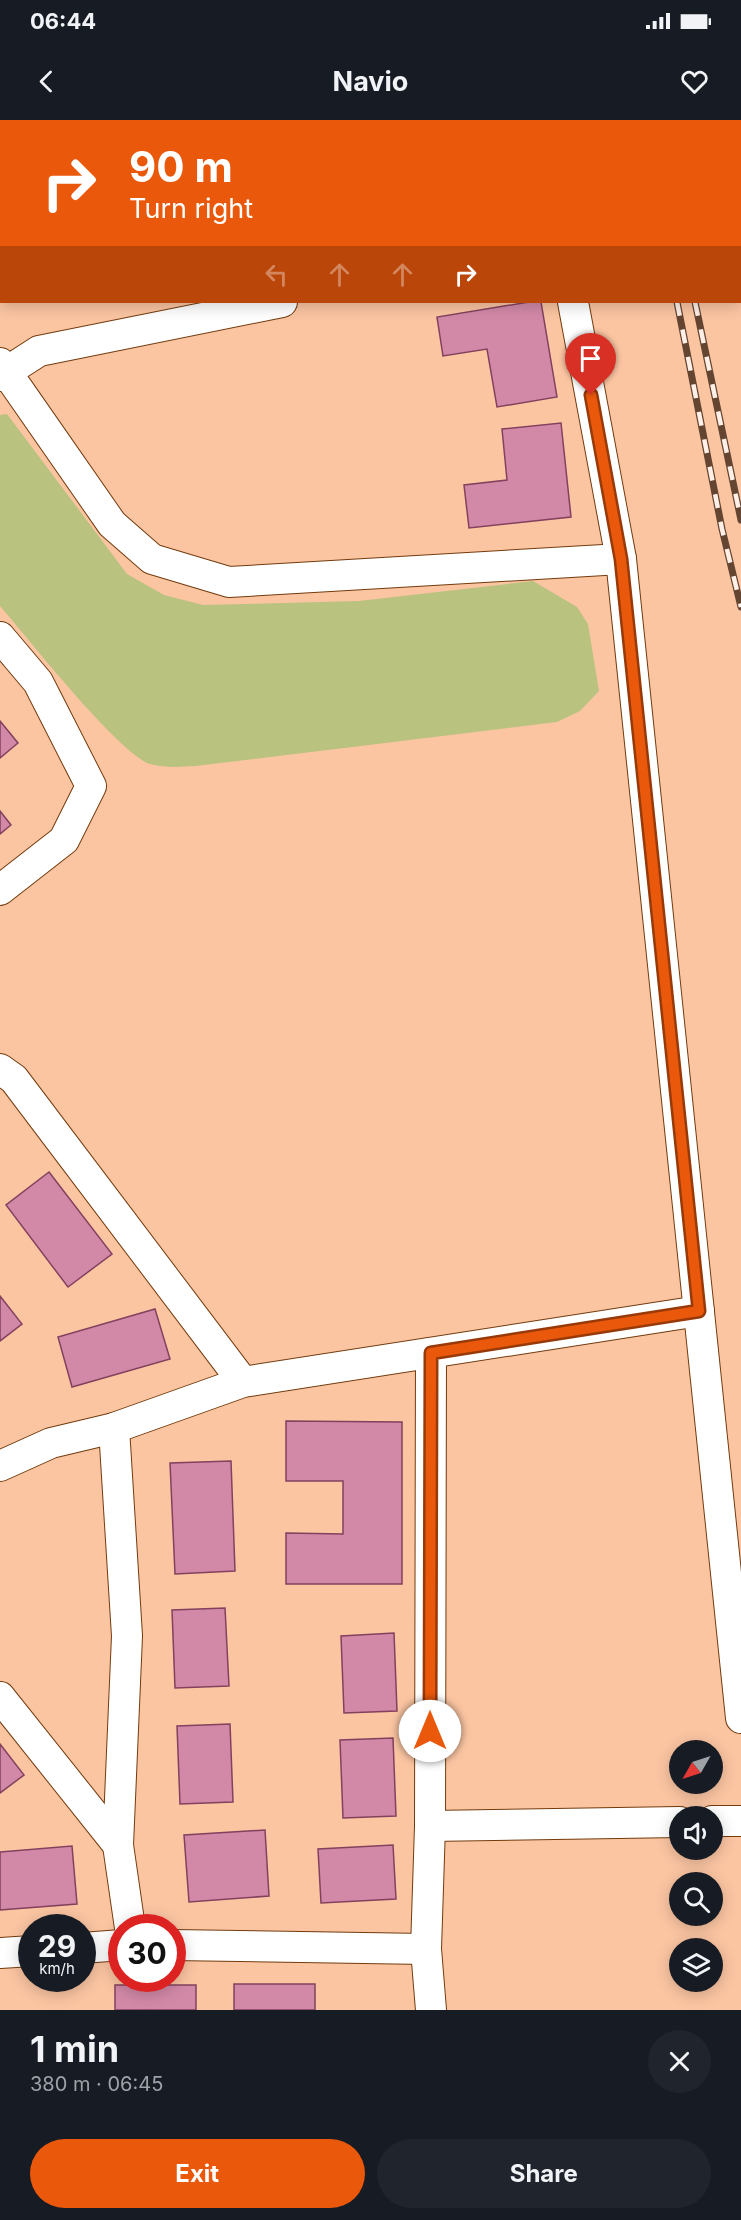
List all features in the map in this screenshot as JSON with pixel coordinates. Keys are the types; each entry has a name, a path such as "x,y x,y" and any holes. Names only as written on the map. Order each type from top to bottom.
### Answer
{"street":[{"path":"271,303 195,310 39,351 2,370 112,524 152,559 229,582 621,559"},
{"path":"573,303 621,559 741,1718"},
{"path":"0,637 38,682 91,786 64,840 0,890"},
{"path":"0,1070 14,1079 243,1382"},
{"path":"1,1464 51,1443 114,1428 243,1382 699,1311"},
{"path":"431,1353 430,1826 426,1949 431,2010"},
{"path":"114,1428 127,1636 118,1845 128,1914"},
{"path":"0,1697 118,1845"},
{"path":"723,1821 741,1821"},
{"path":"430,1826 669,1822"},
{"path":"186,1945 426,1949"},
{"path":"0,1953 18,1952"}],"green space":[{"path":"7,414 127,574 164,595 203,605 359,601 533,581 577,607 588,624 599,691 580,711 557,722 196,766 167,767 150,764 135,755 96,717 0,606 0,415"}],"building":[{"path":"523,303 541,303 557,397 497,407 487,349 443,356 437,317"},
{"path":"561,423 571,517 469,528 464,485 507,480 502,429"},
{"path":"0,721 18,743 0,758"},
{"path":"0,811 11,825 0,834"},
{"path":"49,1172 112,1254 68,1287 6,1205"},
{"path":"0,1296 22,1324 0,1341"},
{"path":"155,1309 170,1359 72,1387 58,1337"},
{"path":"286,1421 402,1422 402,1584 286,1584 286,1533 343,1534 343,1481 286,1481"},
{"path":"231,1461 235,1571 175,1574 170,1463"},
{"path":"225,1608 229,1686 175,1688 172,1610"},
{"path":"394,1633 397,1711 344,1713 341,1636"},
{"path":"230,1724 233,1802 180,1804 177,1726"},
{"path":"393,1738 396,1816 343,1818 340,1740"},
{"path":"0,1744 24,1775 0,1793"},
{"path":"265,1830 269,1896 189,1902 184,1835"},
{"path":"393,1845 396,1899 321,1903 318,1849"},
{"path":"72,1846 77,1904 0,1910 0,1852"},
{"path":"234,1984 315,1984 315,2010 234,2010"},
{"path":"186,1985 196,1985 196,2010 115,2010 115,1992 186,1992"}],"railway":[{"path":"677,303 722,529 741,607"},
{"path":"695,303 741,520"}],"route":[{"path":"430,1731 431,1353 699,1311 621,559 591,395"}]}
